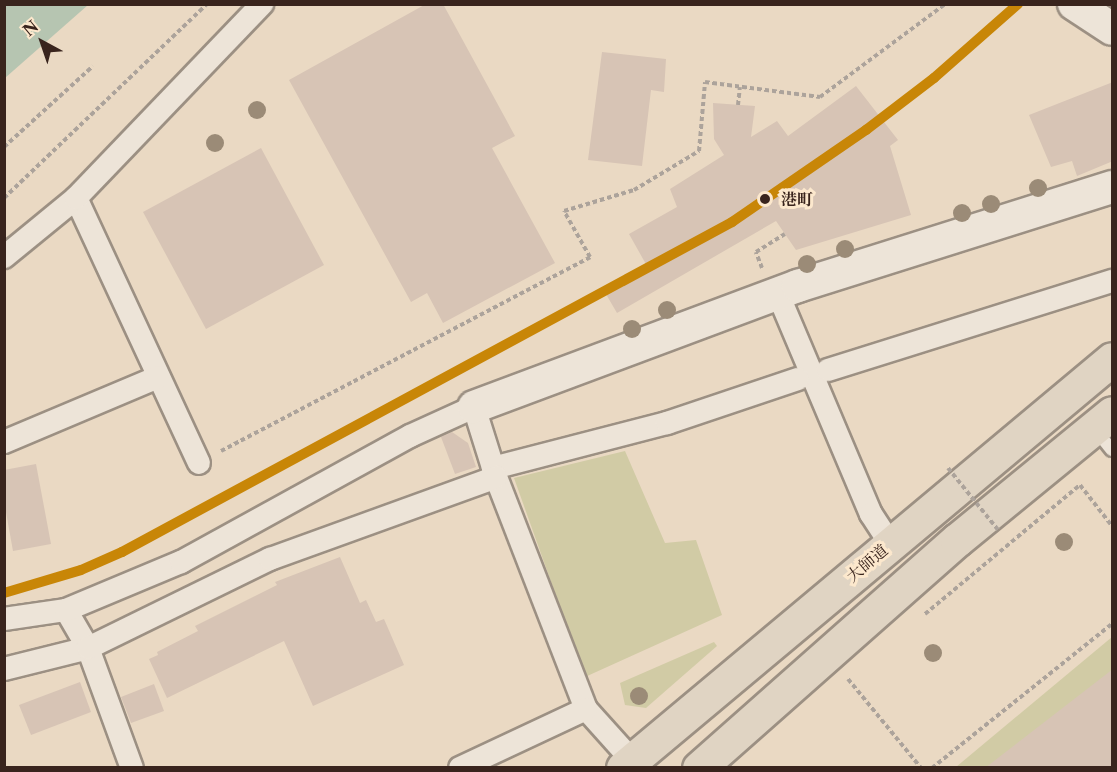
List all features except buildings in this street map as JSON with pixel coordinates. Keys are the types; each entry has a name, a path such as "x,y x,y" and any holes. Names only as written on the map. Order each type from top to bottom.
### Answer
{"highway":[{"name":"大師道","path":"628,764 1113,359"},
{"path":"699,768 957,540 1106,430"}],"street":[{"path":"4,257 76,198 262,4"},
{"path":"1074,4 1113,29"},
{"path":"4,619 66,610 181,562 410,436 474,407 772,287 1113,187"},
{"path":"76,198 199,463"},
{"path":"828,369 1113,281"},
{"path":"772,287 872,514 890,543"},
{"path":"4,442 158,377"},
{"path":"4,669 88,648 270,559 494,472 667,423 798,379"},
{"path":"474,407 494,472 586,709 628,764"},
{"path":"66,610 88,648 132,768"},
{"path":"460,768 586,709"}],"lane":[{"path":"241,26 256,4"}],"path":[{"path":"4,198 207,4"},
{"path":"199,463 590,257 564,211 634,190 699,151 705,82 820,97 945,4"},
{"path":"4,147 93,66"},
{"path":"738,105 740,87"},
{"path":"772,287 756,252 785,234"},
{"path":"948,468 999,531"},
{"path":"919,619 1080,485 1113,526"},
{"path":"932,768 1112,627"},
{"path":"856,672 847,680 921,768"}],"shaded area":[{"path":"5,4 88,4 88,5 5,78"},
{"path":"625,451 665,543 696,540 722,615 585,677 514,478"},
{"path":"1112,637 1112,767 956,767"},
{"path":"714,642 717,646 646,708 625,705 620,683"}],"transit line":[{"path":"4,593 81,570 122,552 732,222 866,130 934,78 1018,4"}],"place":[{"name":"港町","path":"765,199"}]}
